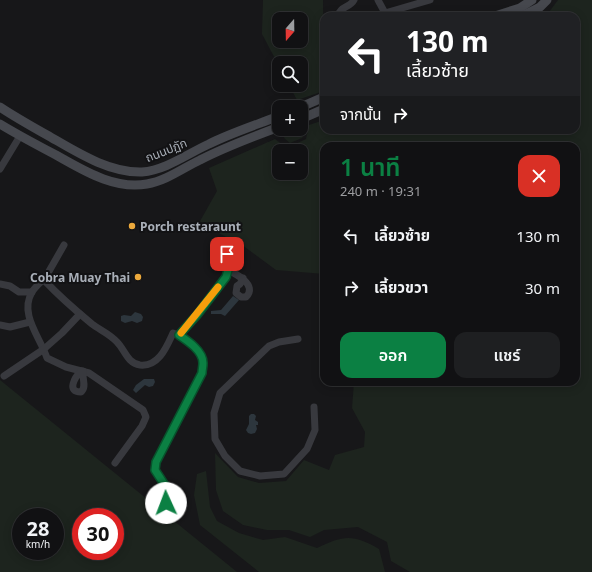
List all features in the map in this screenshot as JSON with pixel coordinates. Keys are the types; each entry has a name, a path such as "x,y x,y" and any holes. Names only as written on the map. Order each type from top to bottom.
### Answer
{"main road":[{"path":"508,12 520,8 532,0"},
{"path":"530,12 540,7 548,0"},
{"path":"308,104 320,99"},
{"name":"ถนนปฏัก","path":"0,107 82,155 111,167 130,172 143,172 161,167 208,144 272,119"},
{"path":"308,116 320,111"},
{"name":"ถนนปฏัก","path":"0,124 87,172 113,182 130,185 147,184 166,178 226,148 272,130"},
{"path":"130,172 130,185"}],"street":[{"path":"340,12 342,8 352,3 354,0"},
{"path":"378,0 384,12"},
{"path":"388,12 430,0"},
{"path":"0,169 20,136"},
{"path":"64,245 45,278 32,292 27,306 30,322 47,358 66,367 88,373 143,410 146,417 142,426 115,463"},
{"path":"179,335 214,294 226,277 228,270 227,254"},
{"path":"228,270 243,278"},
{"path":"45,278 44,280 61,298 118,342 127,357 139,365 148,364 161,356 173,333 188,341 198,351 204,362 202,373 156,462 155,470 168,490 166,503"},
{"path":"0,284 10,286 19,292 32,292"},
{"path":"4,376 44,349 55,340 80,314"},
{"path":"0,325 10,327 30,322"},
{"path":"298,339 279,342 269,346 220,393 214,412 215,438 225,456 240,471 260,476 284,474 307,448 315,430 314,406"}],"shaded area":[{"path":"263,0 323,0 323,12 320,12 320,92 297,100 293,92 308,92 308,56 274,56 262,34"},
{"path":"558,0 592,0 592,572 410,572 391,561 387,542 358,527 324,530 310,537 289,530 267,530 243,525 223,511 216,490 215,453 238,477 259,483 286,481 304,460 329,470 335,455 364,447 365,432 352,408 354,386 580,386 580,142 320,142 320,274 276,270 242,245 199,223 217,191 209,168 275,139 282,144 272,144 272,180 308,180 308,144 295,144 306,139 308,136 309,125 320,121 320,134 580,134 580,12 549,12"},
{"path":"285,136 303,136 302,138 290,143 284,138"},
{"path":"233,296 239,300 225,316 221,314 211,314 211,311 221,310"},
{"path":"135,312 141,314 143,317 142,321 137,323 132,321 125,323 121,321 121,316 131,316"},
{"path":"144,379 154,379 155,382 153,386 149,387 145,385 136,393 133,390 136,385"},
{"path":"0,380 237,572 0,572"},
{"path":"251,414 256,416 255,420 258,422 258,425 256,425 257,429 255,433 251,434 246,430 249,424 249,416"},
{"path":"206,471 210,507 217,521 239,533 263,540 285,537 317,548 334,541 348,538 362,541 379,549 385,572 259,572 200,525 194,495 197,474"}],"slow traffic":[{"path":"181,333 218,287"}],"place":[{"name":"Porch restaraunt","path":"132,226"},
{"name":"Cobra Muay Thai","path":"138,277"}],"route":[{"path":"166,503 168,490 155,470 156,462 202,373 204,362 198,351 188,341 179,335 197,315 226,277 228,270 227,254"}]}
